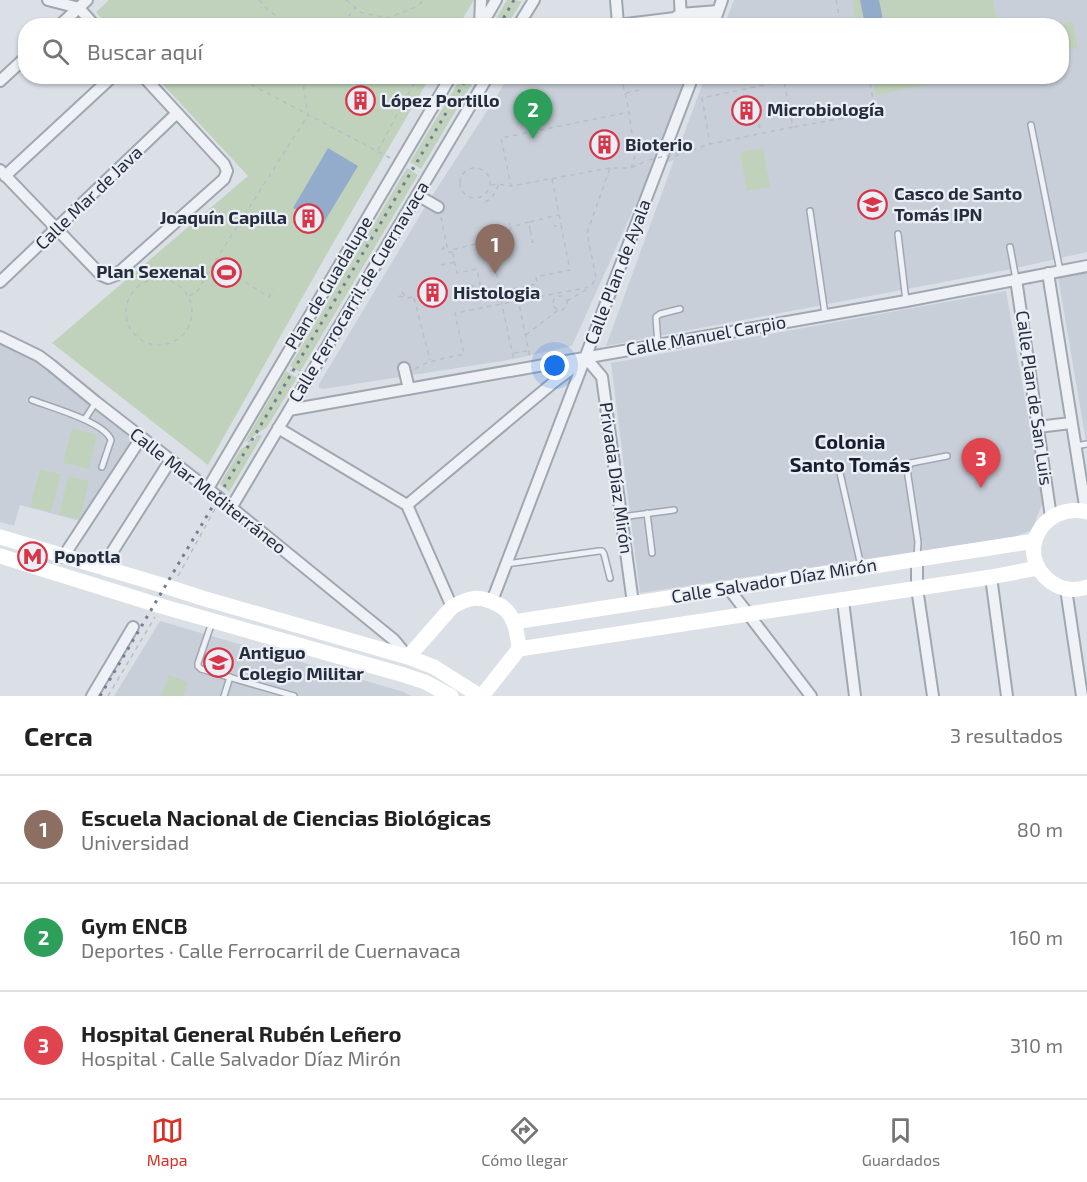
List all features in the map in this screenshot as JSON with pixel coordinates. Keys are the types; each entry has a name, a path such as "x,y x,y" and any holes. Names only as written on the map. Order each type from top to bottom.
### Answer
{"street":[{"path":"48,0 83,4"},
{"path":"481,0 481,18"},
{"path":"486,18 496,0"},
{"path":"523,18 534,0"},
{"path":"615,18 616,0"},
{"path":"679,17 680,0"},
{"path":"671,18 715,18 722,0"},
{"path":"68,18 83,4"},
{"path":"83,4 91,18"},
{"path":"0,81 18,64"},
{"path":"104,84 3,173 101,275 108,278 116,275 224,179 227,171 224,164 150,84"},
{"name":"Plan de Guadalupe","path":"207,490 446,84"},
{"name":"Calle Ferrocarril de Cuernavaca","path":"231,508 273,429 289,410 483,84"},
{"name":"Calle Plan de Ayala","path":"492,601 586,358 655,160 689,84"},
{"name":"Calle Mar de Java","path":"2,275 57,228 177,113"},
{"path":"417,195 439,211"},
{"name":"Calle Manuel Carpio","path":"289,410 906,301 1087,266"},
{"name":"Calle Plan de San Luis","path":"1048,273 1086,512"},
{"name":"Calle Plan de San Luis","path":"1016,279 1052,517"},
{"name":"Calle Mar Mediterráneo","path":"0,337 39,356 394,640 408,657"},
{"path":"407,506 554,382 586,358"},
{"name":"Privada Díaz Mirón","path":"586,358 602,377 633,603"},
{"path":"405,369 409,389"},
{"path":"1038,427 1071,423"},
{"path":"273,429 407,506 452,607"},
{"path":"63,557 141,438"},
{"path":"102,568 170,461"},
{"path":"1086,512 1074,510 1062,512 1041,527 1035,541 1035,559 1045,578 1055,585 1080,590 1087,587"},
{"path":"0,537 408,657 434,667 481,696 519,649 514,622 502,606 482,597 471,598 452,607 408,657"},
{"name":"Calle Salvador Díaz Mirón","path":"514,622 1035,541"},
{"path":"917,558 917,588 933,696"},
{"path":"2,560 404,675 425,682 451,696"},
{"name":"Calle Salvador Díaz Mirón","path":"519,649 991,578 1038,568"},
{"path":"124,594 130,593 134,585 129,576"},
{"path":"991,578 1007,696"},
{"path":"729,588 811,696"},
{"path":"1066,589 1082,696"},
{"path":"192,615 189,611 189,603 194,599 202,598"},
{"path":"843,600 855,696"},
{"path":"605,608 600,622 604,632 609,634"},
{"path":"92,696 133,627"}],"lane":[{"path":"1031,125 1060,271"},
{"path":"810,211 825,314"},
{"path":"898,234 906,301"},
{"path":"1010,247 1016,279"},
{"path":"658,345 656,317 680,309"},
{"path":"32,400 85,419 111,438 102,467"},
{"path":"85,419 96,402"},
{"path":"1075,446 1087,444"},
{"path":"917,558 918,542 907,469 911,463 948,456"},
{"path":"838,464 861,567"},
{"path":"621,517 674,510"},
{"path":"647,513 652,553"},
{"path":"506,564 599,550 604,554 610,578"},
{"path":"213,620 198,663 201,669 294,696"},
{"path":"224,696 231,677"}],"path":[{"path":"259,0 280,18"},
{"path":"346,0 362,13 388,18 418,6 423,0"},
{"path":"836,0 839,18"},
{"path":"346,18 356,8"},
{"path":"251,84 390,158"},
{"path":"189,296 197,292 308,115 303,84"},
{"path":"378,151 414,84"},
{"path":"623,84 635,156 630,168"},
{"path":"710,144 702,98 770,84"},
{"path":"785,84 793,127"},
{"path":"655,160 710,144 847,117 845,111 874,106 870,84"},
{"path":"625,93 640,90"},
{"path":"831,110 834,120"},
{"path":"511,186 501,138 629,112"},
{"path":"759,124 761,134"},
{"path":"490,185 511,186 610,168 630,168 693,150"},
{"path":"477,168 488,176 490,185 485,194 471,198 462,192 460,182 464,173 477,168"},
{"path":"525,336 558,310 565,308 567,301 590,287 596,278 587,233 610,168"},
{"path":"413,169 419,172"},
{"path":"552,178 570,270 536,277 537,284 482,296 477,269 457,273 452,249 508,237 511,227 559,214"},
{"path":"485,202 492,198 499,184"},
{"path":"439,211 448,252 453,252"},
{"path":"529,222 533,242 531,242"},
{"path":"494,266 500,264 510,237 507,235 510,223"},
{"path":"554,226 561,225"},
{"path":"486,239 507,235"},
{"path":"441,249 444,249 442,242 446,239"},
{"path":"490,240 490,242 497,240 492,253 516,370"},
{"path":"441,265 455,262"},
{"path":"214,263 269,297 273,290"},
{"path":"150,280 172,281 182,287 189,296 193,307 192,318 189,328 182,337 162,346 141,341 133,334 125,314 132,292 140,285 150,280"},
{"path":"399,296 414,297 480,284"},
{"path":"449,313 456,314 590,287"},
{"path":"516,288 532,368"},
{"path":"402,292 407,298"},
{"path":"558,310 553,305 554,299 560,296 567,301"},
{"path":"414,297 431,361"},
{"path":"405,369 416,369 421,364 464,354 456,314"},
{"path":"450,318 456,314"},
{"path":"513,353 528,350"},
{"path":"293,372 299,375"},
{"path":"229,452 273,429"},
{"path":"178,575 215,508"},
{"path":"108,696 153,620"}],"shaded area":[{"name":"Casco de Santo Tomás IPN","path":"734,0 1087,0 1087,252 1012,269 606,346 674,160 652,168 572,346 514,359 319,388 319,384 428,202 504,84 683,84 659,153 679,147 702,84 1069,84 1069,18 727,18"},
{"path":"1087,272 1087,447 1058,277"},
{"path":"1006,291 1043,502 1032,530 1014,537 640,593 611,363"},
{"path":"0,344 36,361 137,442 83,522 20,505 14,526 0,522"},
{"name":"Antiguo Colegio Militar","path":"160,621 404,692 412,696 114,696"}],"green space":[{"path":"109,0 474,0 463,18 101,18 96,12"},
{"path":"507,0 522,1 511,18 496,18"},
{"path":"852,0 993,0 997,18 855,18"},
{"path":"1073,22 1078,48 1069,50 1069,23"},
{"name":"Plan Sexenal","path":"163,84 426,84 208,465 52,343 248,176"},
{"path":"457,84 472,84 421,169 410,162"},
{"path":"874,84 930,84 876,95"},
{"path":"763,148 770,187 747,191 740,152"},
{"path":"407,168 418,175 300,372 290,366"},
{"path":"286,371 297,378 267,427 244,443"},
{"path":"72,428 97,435 89,469 63,463"},
{"path":"263,434 229,492 220,484 240,450"},
{"path":"40,469 61,474 51,512 30,507"},
{"path":"68,476 89,481 80,519 59,515"},
{"path":"169,675 188,682 183,696 161,696"}],"water":[{"path":"860,0 879,0 883,18 864,18"},
{"path":"328,148 358,166 323,224 293,208"}],"railway":[{"path":"504,18 514,0"},
{"path":"100,696 463,84"}],"place":[{"name":"López Portillo","path":"360,101"},
{"name":"Microbiología","path":"746,110"},
{"name":"Gym ENCB","path":"533,139"},
{"name":"Bioterio","path":"604,145"},
{"name":"Casco de Santo Tomás IPN","path":"873,204"},
{"name":"Joaquín Capilla","path":"308,218"},
{"name":"Plan Sexenal","path":"227,272"},
{"name":"Escuela Nacional de Ciencias Biológicas","path":"495,274"},
{"name":"Histologia","path":"432,293"},
{"name":"Hospital General Rubén Leñero","path":"981,488"},
{"name":"Popotla","path":"33,557"},
{"name":"Antiguo Colegio Militar","path":"218,663"}],"district":[{"name":"Colonia Santo Tomás","path":"850,454"}]}
